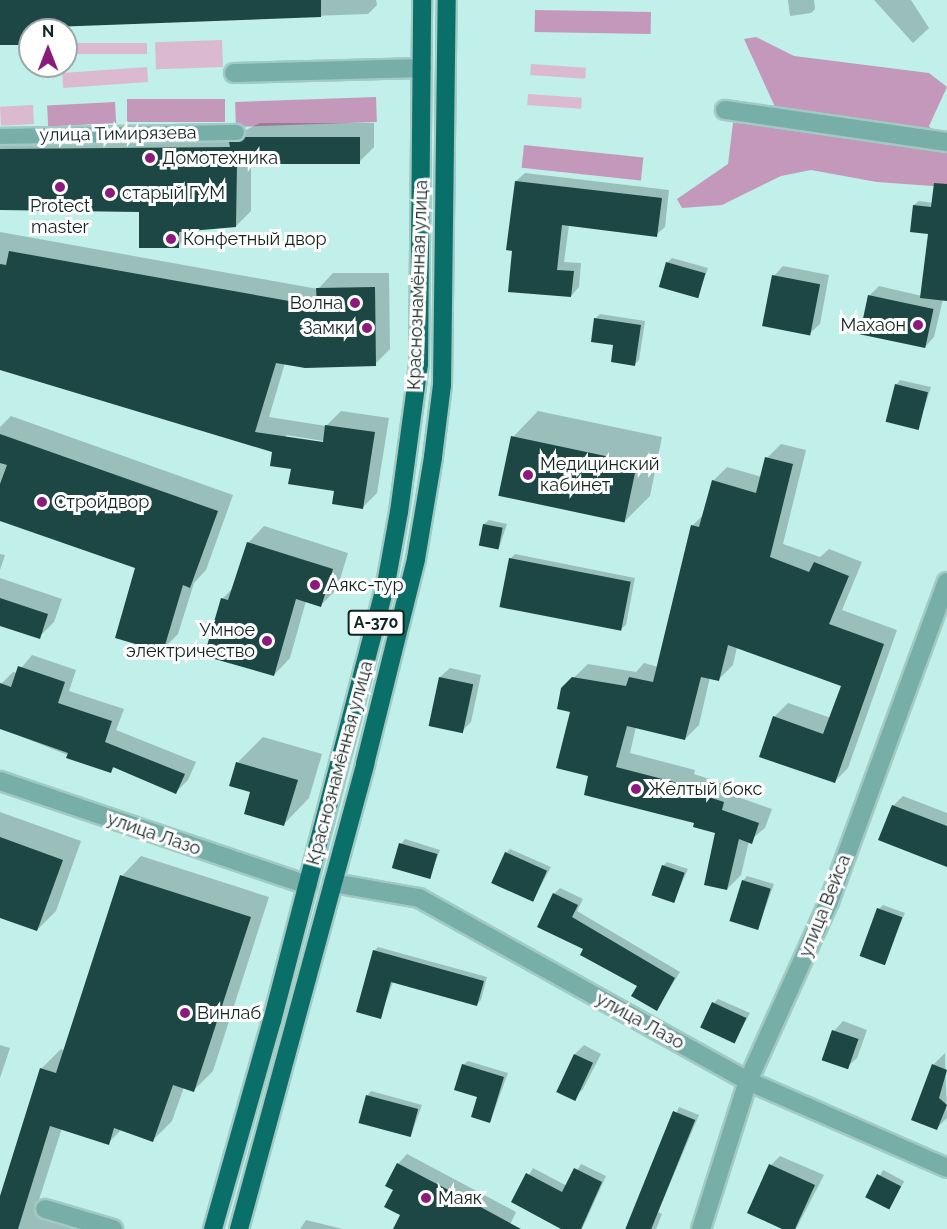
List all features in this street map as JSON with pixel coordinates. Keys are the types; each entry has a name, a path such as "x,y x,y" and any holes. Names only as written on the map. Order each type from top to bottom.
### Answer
{"highway":[{"name":"Краснознамённая улица","path":"213,1229 308,885 391,556 419,363 422,0"},
{"name":"Краснознамённая улица","path":"239,1229 333,883 415,563 442,386 447,0"},
{"path":"391,556 415,563"},
{"path":"234,1152 258,1160"}],"street":[{"path":"234,73 422,68"},
{"path":"725,111 947,142"},
{"name":"улица Тимирязева","path":"0,136 236,132"},
{"name":"улица Вейса","path":"702,1229 748,1081 829,902 947,582"},
{"name":"улица Лазо","path":"0,781 308,885"},
{"name":"улица Лазо","path":"333,883 419,898 748,1081 947,1168"},
{"path":"45,1209 113,1229"}],"shaded area":[{"path":"535,10 651,12 651,34 535,32"},
{"path":"756,37 794,56 929,73 947,87 929,126 947,152 947,187 877,182 811,170 781,176 722,205 682,208 677,199 728,164 733,123 775,125 776,109 744,39"},
{"path":"222,40 223,67 156,69 155,42"},
{"path":"78,43 147,43 147,54 78,54"},
{"path":"531,64 586,68 585,79 530,75"},
{"path":"147,67 148,82 63,88 63,78 78,78 78,72"},
{"path":"528,94 582,98 581,109 527,105"},
{"path":"376,97 377,122 236,127 235,102"},
{"path":"127,99 225,99 225,122 127,122"},
{"path":"115,102 116,123 48,127 47,106"},
{"path":"33,105 34,124 1,126 0,107"},
{"path":"524,145 643,158 641,180 522,168"}],"building":[{"path":"0,0 321,0 321,17 78,26 78,18 18,18 18,45 0,45"},
{"name":"старый ГУМ","path":"244,137 360,137 360,164 237,164 236,227 179,232 179,248 139,248 139,212 0,210 0,149 230,147 229,142"},
{"path":"515,181 662,198 657,237 562,225 557,270 574,271 571,297 508,292 512,251 506,250"},
{"path":"934,183 947,184 947,301 920,298 928,234 910,232 913,205 931,207"},
{"path":"9,251 317,306 316,288 375,287 376,366 305,368 276,363 255,432 323,442 325,425 375,432 363,509 332,504 334,491 288,484 291,469 270,466 272,452 0,370 0,264 6,265"},
{"path":"666,262 705,273 698,298 659,287"},
{"path":"772,275 820,284 810,335 762,326"},
{"path":"868,295 934,309 925,348 860,334"},
{"path":"594,318 641,325 635,366 611,362 613,345 591,342"},
{"path":"895,384 928,392 919,430 886,422"},
{"path":"0,434 218,511 190,588 183,585 163,652 115,638 135,568 0,521 0,484 7,465 0,463"},
{"path":"511,436 637,463 624,522 498,496"},
{"path":"765,457 793,464 770,557 809,572 814,562 849,576 829,624 884,644 835,783 759,757 773,716 823,734 841,686 728,645 719,681 701,677 685,740 627,726 616,767 682,784 681,788 724,802 722,810 759,823 752,844 739,839 727,890 704,885 715,833 693,827 694,823 584,795 588,776 556,768 570,712 557,709 561,688 572,677 626,686 629,677 653,682 691,525 699,527 712,480 756,493"},
{"path":"483,524 503,528 498,549 479,546"},
{"path":"247,542 333,569 321,607 296,599 274,676 204,656 221,598 228,600"},
{"path":"509,558 631,582 621,631 499,607"},
{"path":"0,598 48,614 40,639 0,626"},
{"path":"18,666 65,682 58,703 112,721 105,742 185,774 176,794 113,767 111,773 66,758 68,753 0,729 0,683 11,687"},
{"path":"439,677 473,684 463,733 429,726"},
{"path":"236,762 298,780 284,826 244,814 250,792 229,786"},
{"path":"892,805 947,826 947,867 878,840"},
{"path":"0,837 63,860 37,931 0,918"},
{"path":"399,843 437,854 430,879 392,868"},
{"path":"505,852 547,871 533,902 491,883"},
{"path":"662,865 685,873 674,903 652,895"},
{"path":"120,875 251,917 194,1092 173,1085 153,1142 114,1128 109,1145 50,1126 18,1229 0,1229 0,1196 40,1068 56,1073"},
{"path":"742,880 771,889 758,930 729,921"},
{"path":"553,893 578,905 572,917 675,978 657,1011 631,996 637,986 580,955 583,949 537,927"},
{"path":"877,908 902,917 885,965 860,956"},
{"path":"373,950 484,981 477,1006 391,982 381,1019 356,1012"},
{"path":"712,1002 746,1018 735,1043 700,1027"},
{"path":"832,1030 858,1039 848,1069 822,1060"},
{"path":"574,1054 593,1063 575,1101 556,1092"},
{"path":"462,1064 504,1077 490,1123 471,1117 477,1097 454,1090"},
{"path":"932,1064 947,1070 939,1098 947,1105 937,1130 911,1120"},
{"path":"366,1095 418,1109 411,1137 358,1123"},
{"path":"673,1111 695,1120 651,1229 625,1229"},
{"name":"Маяк","path":"397,1163 521,1229 393,1229 400,1215 384,1207 393,1190 385,1186"},
{"path":"769,1164 815,1185 795,1229 782,1229 747,1213"},
{"path":"574,1168 602,1182 581,1229 561,1229 511,1202 526,1173 562,1192"},
{"path":"877,1174 901,1186 889,1209 865,1197"}],"place":[{"name":"Домотехника","path":"150,158"},
{"name":"Protect master","path":"60,187"},
{"name":"старый ГУМ","path":"110,193"},
{"name":"Конфетный двор","path":"171,239"},
{"name":"Волна","path":"355,303"},
{"name":"Махаон","path":"918,325"},
{"name":"Замки","path":"367,328"},
{"name":"Медицинский кабинет","path":"528,475"},
{"name":"Стройдвор","path":"42,502"},
{"name":"Аякс-тур","path":"315,585"},
{"name":"Умное электричество","path":"267,641"},
{"name":"Желтый бокс","path":"636,789"},
{"name":"Винлаб","path":"185,1013"},
{"name":"Маяк","path":"426,1198"}]}
